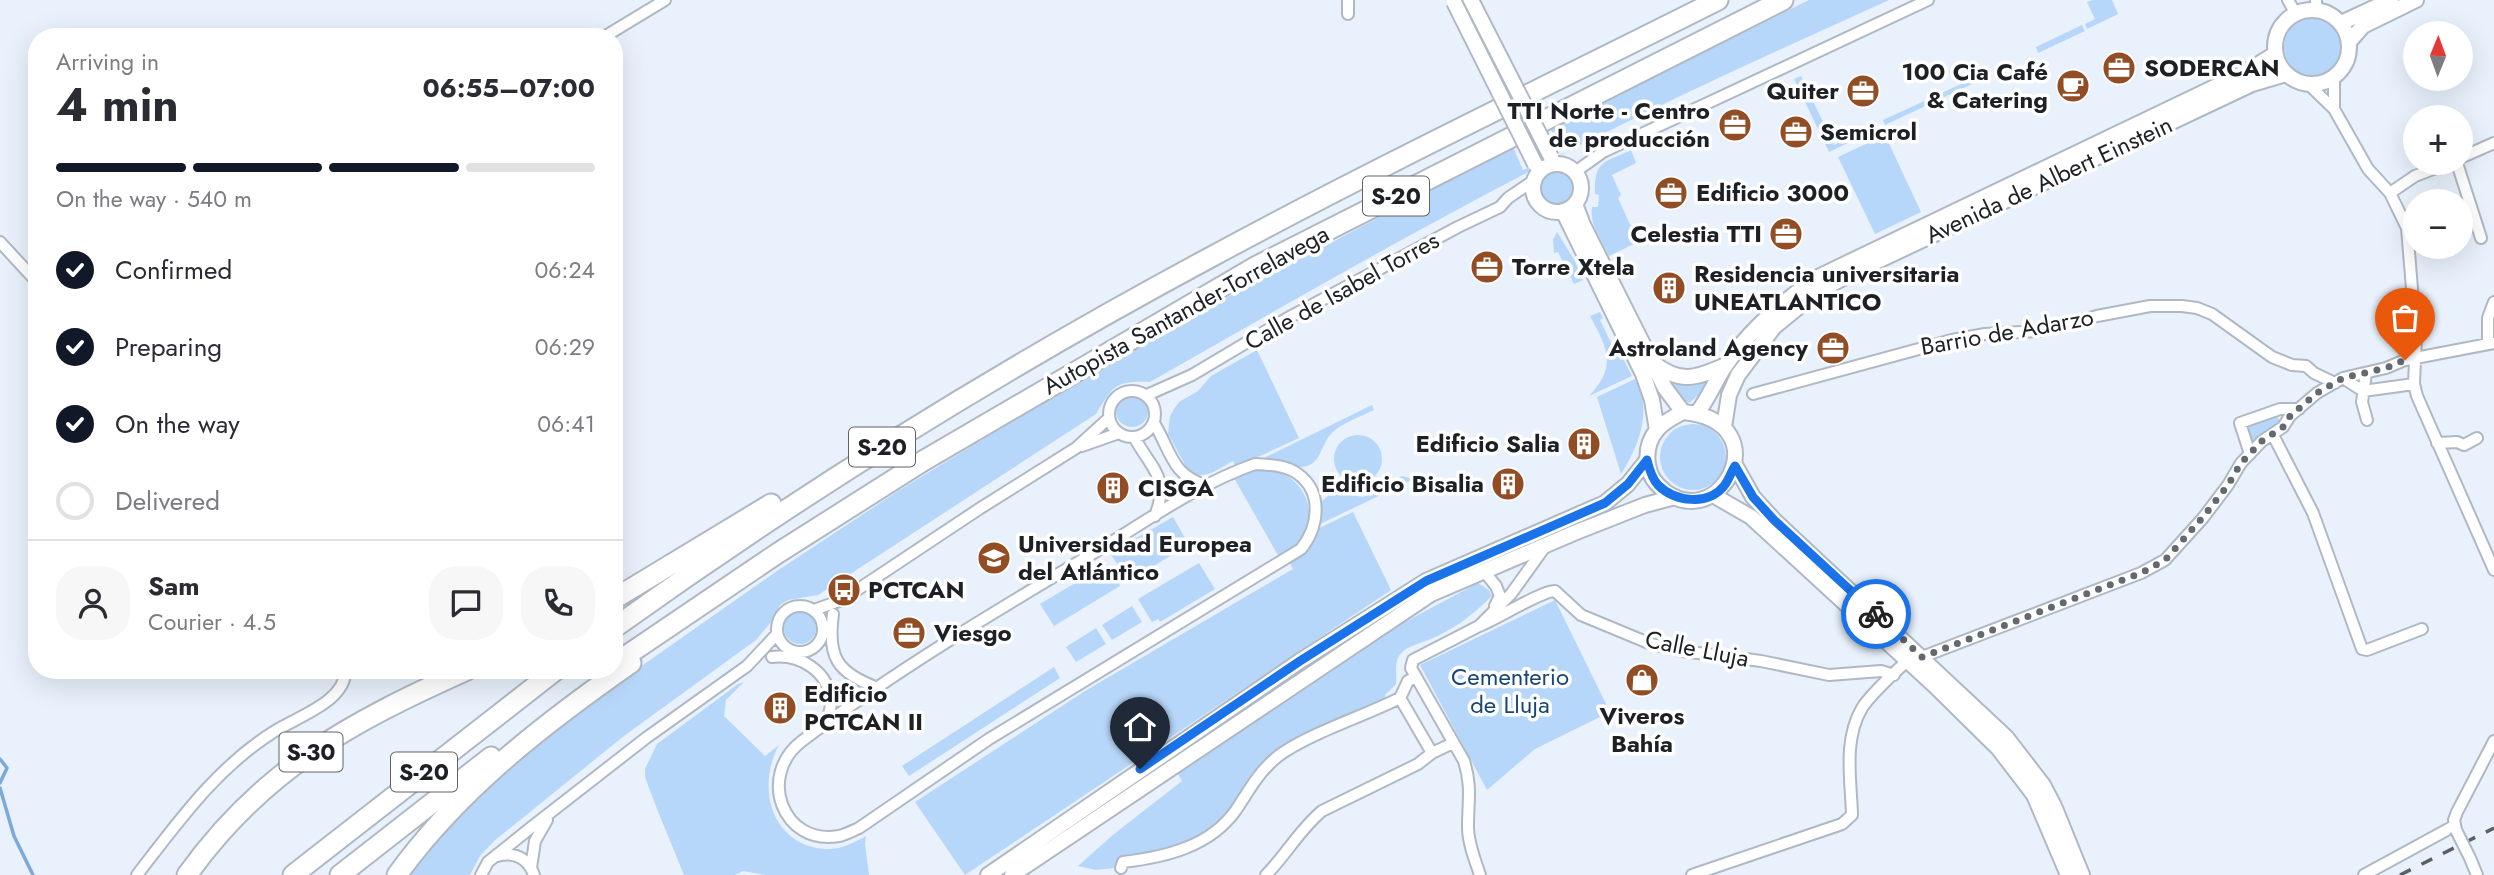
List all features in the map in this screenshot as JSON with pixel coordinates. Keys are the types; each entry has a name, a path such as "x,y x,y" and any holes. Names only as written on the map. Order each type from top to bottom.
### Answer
{"highway":[{"name":"Autopista Santander-Torrelavega","path":"623,622 856,463 1011,369 1162,284 1319,201 1718,0"},
{"name":"Autopista Santander-Torrelavega","path":"623,658 830,519 1016,405 1257,266 1783,0"},
{"path":"623,594 869,444 1162,284"},
{"path":"623,668 830,519"},
{"name":"S-30","path":"187,875 235,816 271,782 302,758 376,713 448,679"},
{"name":"S-20","path":"293,875 544,679"},
{"name":"S-20","path":"340,875 594,679"},
{"path":"397,875 446,816 517,749 607,679"}],"main road":[{"path":"1454,1 1536,172 1533,189 1538,203 1552,211 1569,207 1578,198 1581,185 1575,172 1553,160 1471,0"},
{"path":"2342,23 2391,0"},
{"path":"2349,42 2363,26 2416,0"},
{"path":"2316,5 2342,23 2349,42 2346,64 2334,77 2324,82 2308,84 2286,74 2276,54 2280,31 2288,20 2316,5"},
{"name":"Avenida de Albert Einstein","path":"1690,412 1707,401 1726,365 1768,316 1788,298 1826,272 2246,72 2276,54"},
{"name":"Avenida de Albert Einstein","path":"1724,427 1729,395 1738,375 1774,327 1818,291 2239,90 2286,74"},
{"path":"1536,172 1553,160"},
{"path":"1569,207 1583,225 1665,388 1690,412 1712,418 1724,427 1733,443 1735,466 1753,497 1774,520 2006,737 2028,764 2054,806 2073,871"},
{"path":"1569,207 1643,374 1652,400 1657,430"},
{"name":"Avenida de Albert Einstein","path":"1650,361 1662,370 1684,378 1698,377 1726,365"},
{"path":"988,875 1289,668 1414,588 1605,503 1628,484 1647,460 1650,441 1657,430 1690,412"},
{"path":"1647,460 1657,485 1675,497 1692,500 1713,495 1725,486 1735,466"},
{"path":"1713,495 1751,517 1907,661 2011,762 2034,795 2073,871"},
{"path":"1012,875 1431,594 1483,570 1645,505 1675,497"}],"street":[{"path":"619,28 665,0"},
{"path":"1348,15 1349,0"},
{"path":"1575,172 1603,152 1928,0"},
{"path":"2288,0 2297,14"},
{"path":"2334,77 2334,109"},
{"path":"2308,84 2334,109 2368,169 2390,192 2407,228 2417,359 2414,384 2422,410 2494,570"},
{"path":"2473,152 2494,143"},
{"name":"Calle de Isabel Torres","path":"1147,395 1192,374 1286,320 1500,207 1536,172"},
{"path":"2390,192 2418,175"},
{"path":"2461,175 2481,238"},
{"path":"0,242 28,272"},
{"path":"1922,657 2141,573 2165,560 2203,517 2250,454 2317,393 2339,381 2366,373 2417,359 2491,344 2488,318 2494,302"},
{"name":"Barrio de Adarzo","path":"1753,394 1952,340 1985,334 2039,331 2150,306 2197,308 2212,314 2272,356 2292,365 2306,366 2314,373 2363,391"},
{"path":"2366,373 2362,402 2367,421"},
{"path":"2363,391 2414,384"},
{"path":"1119,433 1109,418 1113,401 1120,394 1129,391 1147,395 1153,402 1154,423 1182,474 1191,481 1206,485"},
{"path":"2250,454 2240,423 2280,409 2299,409"},
{"path":"814,610 842,600 1076,448 1109,418"},
{"path":"1076,448 1119,433 1134,437 1145,434 1154,423"},
{"path":"2273,435 2313,513 2314,522 2362,649 2367,650 2422,629"},
{"path":"1134,437 1162,486 1162,498 1155,516"},
{"path":"2437,443 2457,442 2463,445 2477,438"},
{"path":"1255,464 1278,466 1297,473 1310,485 1316,503 1314,529 1301,549 1288,559 989,739 859,828 839,836 821,836 801,829 789,820 782,806 778,785 779,771 785,758 802,741 878,688 1015,600 1206,485 1255,464"},
{"name":"Calle Lluja","path":"1479,626 1511,594 1547,544"},
{"path":"1483,570 1496,586 1500,596 1492,612"},
{"name":"Calle Lluja","path":"1121,868 1123,862 1167,856 1194,845 1215,831 1233,814 1264,769 1283,753 1400,698 1408,681 1416,677 1411,668 1412,660 1545,593 1555,591 1581,615 1618,632 1682,651 1761,661 1829,675 1881,671 1894,675"},
{"path":"823,628 814,610 800,605 786,610 777,622 777,634 779,641 786,648 808,651 820,641 823,628 842,600"},
{"path":"833,614 830,641 838,663 855,680 878,688"},
{"path":"481,875 484,867 494,857 555,809 646,738 747,666 777,634"},
{"path":"747,666 772,657 786,648"},
{"path":"772,657 797,658 810,664 827,688 831,703 826,724"},
{"path":"1692,875 1842,824 1852,815 1849,760 1854,730 1863,707 1907,661"},
{"path":"1416,677 1468,774 1471,808 1468,827 1480,875"},
{"path":"137,875 194,800 232,763 273,732 335,695 344,679"},
{"path":"1400,698 1432,753"},
{"path":"2477,875 2455,828 2460,804 2494,741"},
{"path":"1266,875 1290,849 1310,821 1322,811 1419,764 1432,753 1453,743"},
{"path":"533,872 535,841 555,809"},
{"path":"2364,875 2455,828"},
{"path":"494,857 516,855 533,872"}],"green space":[{"path":"1809,0 1889,0 1691,91 1519,177 1150,382 1122,384 1112,391 1096,414 818,595 788,600 780,605 771,622 756,640 624,736 494,841 480,856 470,875 408,875 457,816 525,754 596,698 777,571 898,491 1101,367 1201,311 1513,147 1523,170 1569,151 1558,143 1550,128"},
{"path":"2112,0 2118,14 2087,29 2085,24 2095,19 2087,2"},
{"path":"2314,17 2331,22 2339,30 2344,47 2339,64 2331,72 2314,77 2297,72 2289,64 2284,47 2289,30 2297,22"},
{"path":"2082,25 2085,31 2038,53 2036,47"},
{"path":"1801,76 1834,145 1873,126 1875,130 1829,152 1794,79"},
{"path":"1970,80 1972,84 1885,125 1883,120"},
{"path":"1885,135 1921,212 1875,234 1838,157"},
{"path":"1631,150 1636,163 1612,175 1621,195 1618,198 1638,242 1609,256 1592,220 1592,207 1598,207 1599,195 1595,194 1596,175 1602,164"},
{"path":"1557,168 1570,174 1576,187 1570,200 1557,206 1544,200 1538,187 1544,174"},
{"path":"1557,232 1583,280 1574,284 1558,252 1554,253 1553,240"},
{"path":"1600,312 1603,318 1600,320 1613,347 1617,346 1632,376 1589,396 1607,366 1605,347 1590,316"},
{"path":"1257,350 1299,438 1236,467 1233,461 1206,475 1189,472 1168,434 1170,416 1179,402 1198,391 1211,376"},
{"path":"1712,377 1706,389 1689,403 1680,398 1665,378"},
{"path":"1635,379 1643,403 1642,428 1621,474 1597,397"},
{"path":"1132,395 1144,399 1148,411 1144,423 1132,427 1120,423 1116,411 1120,399"},
{"path":"1372,405 1374,410 1334,431 1317,459 1308,466 1292,466 1264,458"},
{"path":"2276,415 2279,419 2278,425 2249,446 2244,427"},
{"path":"1687,424 1699,424 1711,429 1721,439 1726,457 1724,470 1711,485 1699,490 1687,490 1675,485 1665,475 1660,463 1660,451 1665,439 1675,429"},
{"path":"1358,435 1367,436 1375,442 1381,450 1381,468 1375,476 1367,482 1358,483 1349,482 1341,476 1335,468 1334,459 1335,450 1341,442 1349,436"},
{"path":"1262,468 1288,476 1305,495 1309,507 1305,533 1297,545 1279,557 1234,478"},
{"path":"1402,476 1414,479 1318,525 1320,503 1334,492 1363,497"},
{"path":"1353,512 1391,590 965,875 915,802 1085,691 1293,569 1290,563 1307,549 1317,529"},
{"path":"1173,517 1189,545 1128,581 1110,553"},
{"path":"1199,563 1215,589 1160,622 1158,619 1152,622 1138,599"},
{"path":"1107,564 1120,586 1054,626 1040,604"},
{"path":"1478,583 1489,590 1492,596 1454,627 1404,650 1397,662 1396,684 1385,695 1386,698 1278,751 1222,819 1199,837 1177,847 1119,858 1114,868 1096,870 1078,866 1182,781 1178,774 1403,623"},
{"name":"Cementerio de Lluja","path":"1555,600 1610,712 1535,749 1487,790 1420,665"},
{"path":"1132,606 1142,622 1112,640 1102,625"},
{"path":"800,612 811,617 816,628 811,639 800,644 789,639 784,628 789,617"},
{"path":"1096,628 1106,644 1076,662 1066,647"},
{"path":"1054,667 1060,678 909,776 902,766"},
{"path":"744,682 726,700 724,716 765,756 779,745 772,761 769,795 773,811 781,825 792,837 807,845 825,849 841,847 866,836 869,875 766,875 743,871 735,875 684,875 645,777 645,769 657,744"}],"waterway":[{"path":"0,759 7,768 0,783"},
{"path":"0,788 14,836 33,875"}],"railway":[{"path":"2400,875 2494,828"}],"way so far":[{"path":"1876,614 1922,657 2141,573 2165,560 2203,517 2241,463 2317,393 2343,378 2386,368 2405,360"}],"place":[{"name":"SODERCAN","path":"2119,68"},
{"name":"100 Cia Café & Catering","path":"2073,86"},
{"name":"Quiter","path":"1863,91"},
{"name":"TTI Norte - Centro de producción","path":"1735,125"},
{"name":"Semicrol","path":"1796,132"},
{"name":"Edificio 3000","path":"1671,193"},
{"name":"Celestia TTI","path":"1786,234"},
{"name":"Torre Xtela","path":"1487,267"},
{"name":"Residencia universitaria UNEATLANTICO","path":"1669,288"},
{"name":"Astroland Agency","path":"1833,348"},
{"name":"Edificio Salia","path":"1584,444"},
{"name":"Edificio Bisalia","path":"1508,484"},
{"name":"CISGA","path":"1113,488"},
{"name":"Universidad Europea del Atlántico","path":"994,558"},
{"name":"PCTCAN","path":"844,590"},
{"name":"Viesgo","path":"909,633"},
{"name":"Viveros Bahía","path":"1642,680"},
{"name":"Edificio PCTCAN II","path":"780,708"}],"route":[{"path":"1140,769 1300,661 1426,581 1605,503 1628,484 1647,460 1657,485 1675,497 1692,500 1713,495 1725,486 1735,466 1753,497 1774,520 1876,614"}]}
